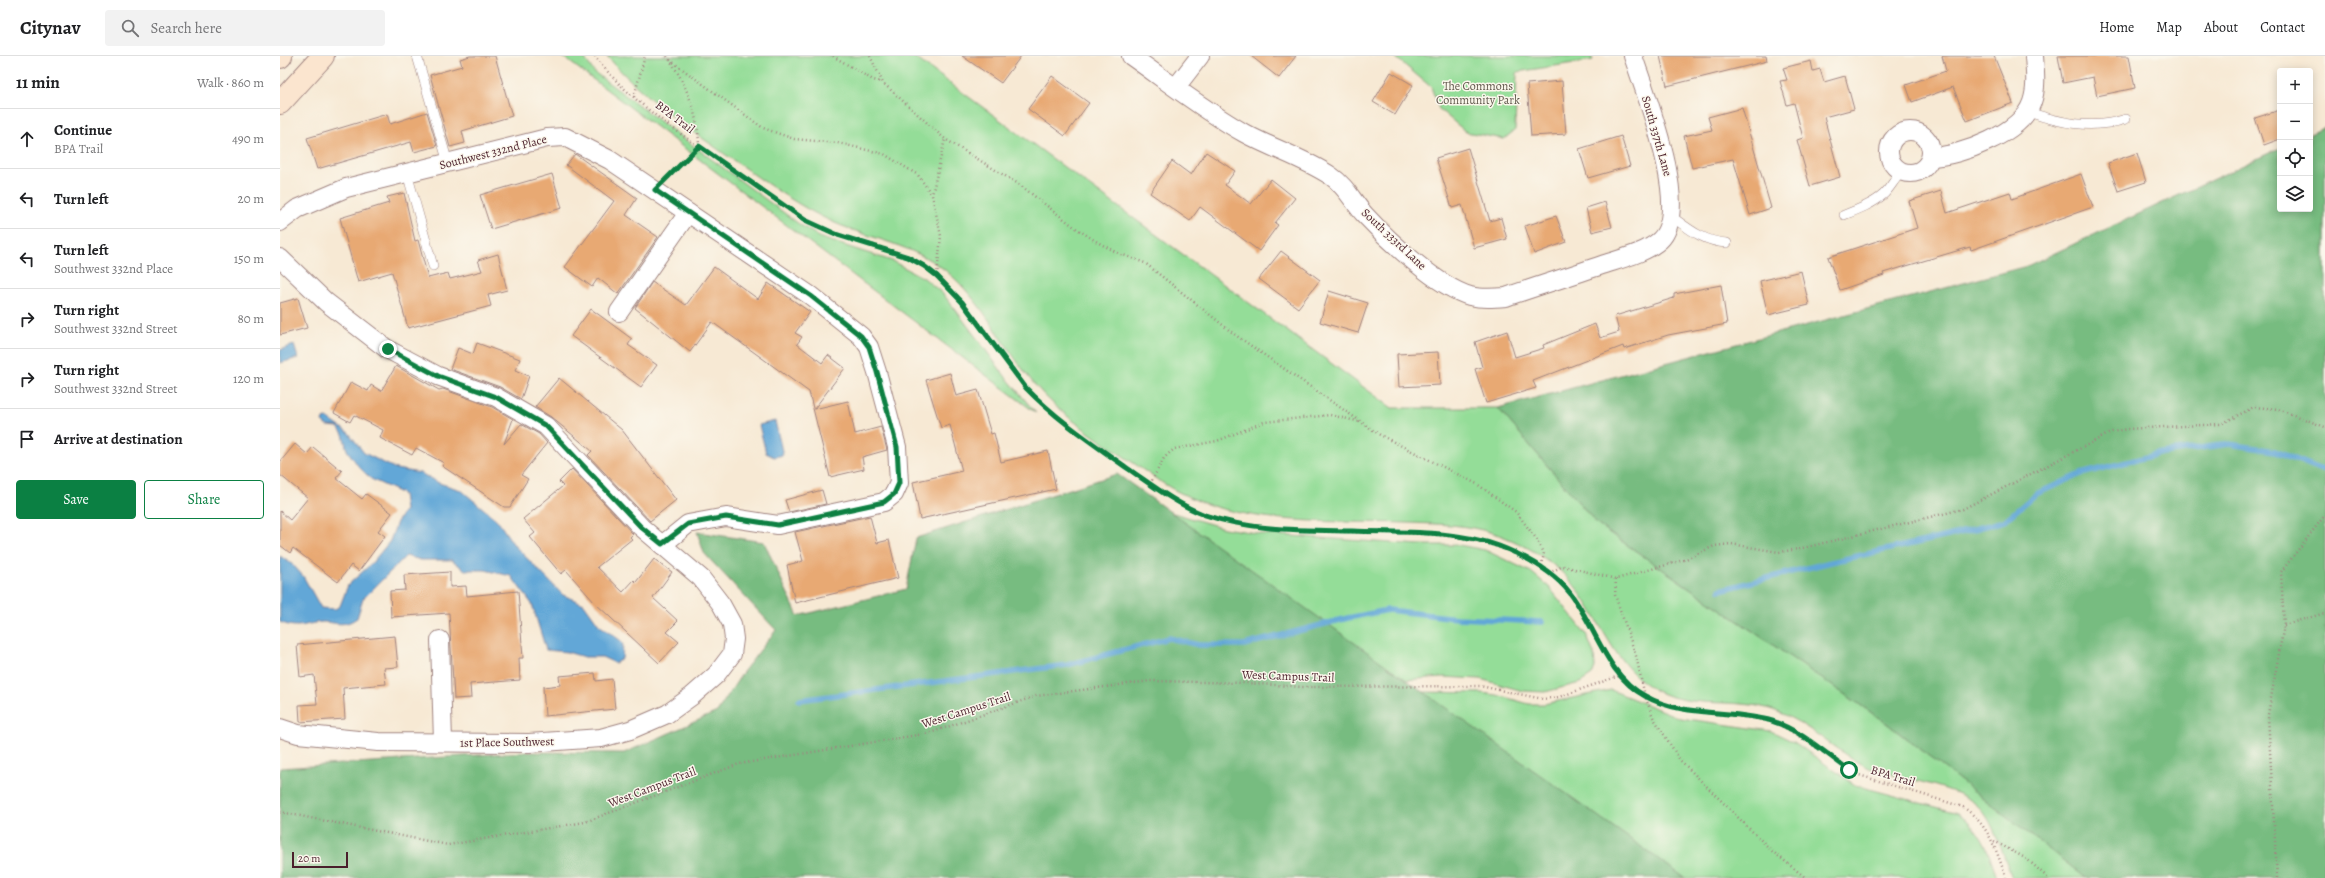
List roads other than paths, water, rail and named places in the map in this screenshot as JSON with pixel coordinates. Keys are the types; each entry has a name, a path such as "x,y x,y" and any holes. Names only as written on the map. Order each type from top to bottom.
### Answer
{"main road":[{"path":"280,103 323,56"}],"street":[{"name":"South 333rd Lane","path":"1131,56 1244,133 1313,165 1332,177 1379,229 1414,260 1453,289 1470,296 1488,298 1506,297 1627,257 1662,239 1671,216"},
{"path":"1176,87 1200,56"},
{"name":"South 337th Lane","path":"1633,56 1662,150 1671,190 1671,216"},
{"path":"1931,157 1944,156 1995,138 2018,124 2032,103 2036,75 2034,56"},
{"path":"1911,132 1918,133 1929,142 1931,157 1923,169 1917,172 1902,172 1892,162 1890,155 1892,141 1897,136 1911,132"},
{"name":"Southwest 332nd Place","path":"280,222 297,209 346,188 547,138 565,137 610,160 655,190 811,296 861,336 869,347 897,447 899,483 894,494 884,502 778,525 726,517 688,524 662,544"},
{"path":"619,312 688,213"},
{"name":"1st Place Southwest","path":"280,258 326,302 388,349 438,376 496,397 546,426 641,527 701,578 721,604 732,624 734,639 732,654 716,675 667,714 630,730 601,738 529,743 378,742 298,734 280,728"},
{"path":"440,640 443,742"}],"lane":[{"path":"417,56 448,163"},
{"path":"2026,111 2052,121 2087,125 2110,124 2126,119"},
{"path":"1844,215 1861,208 1884,193 1894,179 1902,172"},
{"path":"407,173 433,266"},
{"path":"1671,216 1695,234 1714,242 1727,243"}],"water":[{"path":"294,345 298,358 280,363 280,350"},
{"path":"327,418 349,433 364,453 396,469 420,473 439,483 461,490 497,520 514,545 563,595 584,604 599,625 620,640 623,645 622,659 615,663 602,657 584,657 567,652 546,650 532,604 511,576 485,570 465,570 452,560 421,560 406,556 363,599 357,618 348,623 341,624 318,622 293,626 280,622 280,556 293,565 303,576 321,608 335,609 340,606 348,585 371,564 390,541 397,522 405,510 403,494 371,479 359,467 347,450 343,434 338,427 327,426 322,422 323,419"},
{"path":"775,421 783,455 774,457 766,453 759,425"}],"waterway":[{"path":"1720,590 1831,562 1948,536 2004,521 2036,494 2081,474 2162,453 2229,444 2275,451 2325,471"},
{"path":"799,700 1067,665 1169,638 1199,645 1244,645 1348,618 1388,610 1457,618 1542,622"}],"park label":[{"name":"The Commons Community Park","path":"1478,93"}]}
